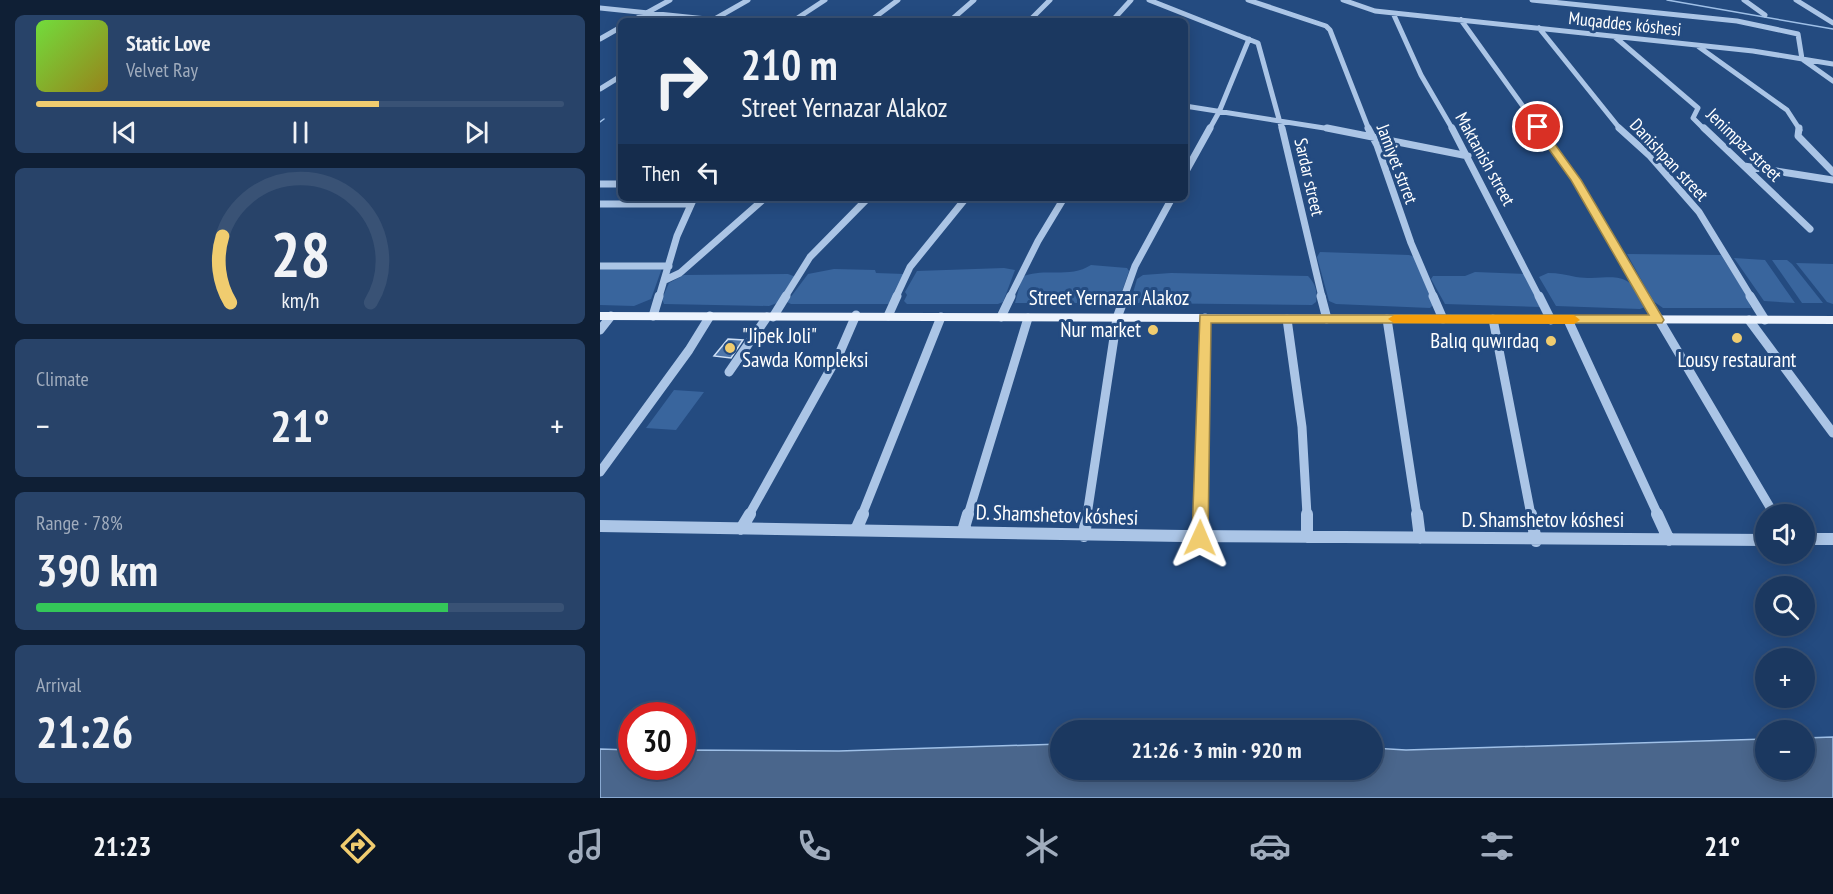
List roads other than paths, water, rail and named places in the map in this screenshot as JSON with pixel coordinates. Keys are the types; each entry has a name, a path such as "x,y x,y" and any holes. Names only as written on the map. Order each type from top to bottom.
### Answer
{"main road":[{"name":"Street Yernazar Alakoz","path":"606,316 856,315 1028,318 1833,320"}],"street":[{"path":"638,18 670,0"},
{"path":"716,18 747,0"},
{"path":"798,18 825,0"},
{"path":"874,18 898,0"},
{"path":"953,18 974,0"},
{"path":"1032,18 1050,0"},
{"path":"1115,18 1131,0"},
{"path":"1149,0 1249,39 1219,112 1188,168"},
{"name":"Jamiyet strret","path":"1248,0 1319,24 1330,30 1411,243 1443,319"},
{"name":"Muqaddes kóshesi","path":"1343,0 1393,13 1697,45 1833,64"},
{"path":"1532,0 1737,21 1798,34 1802,59 1833,81"},
{"path":"1744,0 1765,15"},
{"path":"1796,0 1833,23"},
{"path":"600,8 694,18"},
{"name":"Maktanish street","path":"1393,13 1421,75 1468,156 1551,320"},
{"path":"1188,20 1190,16"},
{"path":"1461,20 1576,180 1768,504"},
{"name":"Danishpan street","path":"1539,28 1616,125 1682,190 1699,212 1766,320"},
{"path":"600,39 618,29"},
{"name":"Jenimpaz street","path":"1615,37 1698,108 1693,118 1810,229"},
{"name":"Sardar street","path":"1249,39 1257,43 1280,121 1327,319"},
{"path":"1697,45 1787,110 1800,130 1798,136 1833,172"},
{"path":"600,89 618,78"},
{"path":"1188,107 1352,132 1373,139 1468,156"},
{"path":"1744,166 1833,180"},
{"path":"600,184 618,184"},
{"path":"600,204 692,201 677,236 652,316"},
{"path":"665,280 680,273 762,201"},
{"path":"729,372 810,256 865,201"},
{"path":"888,316 910,267 964,201"},
{"path":"1001,317 1026,261 1062,201"},
{"path":"1084,536 1117,318 1135,266 1170,201"},
{"path":"600,266 669,266"},
{"path":"741,529 840,352 856,315"},
{"path":"600,330 606,316"},
{"path":"600,472 689,350 710,316"},
{"path":"856,530 941,316"},
{"path":"963,531 1028,318"},
{"path":"1200,538 1205,318"},
{"path":"1287,319 1296,371 1308,483 1307,537"},
{"path":"1387,319 1404,419 1420,538"},
{"path":"1493,319 1536,541"},
{"path":"1568,320 1669,540"},
{"path":"1749,320 1833,433"},
{"name":"D. Shamshetov kóshesi","path":"600,526 963,531 1200,538 1755,540"},
{"path":"1815,539 1833,540"}],"waterway":[{"path":"1667,0 1833,29"},
{"path":"600,122 604,119"}],"place":[{"name":"Nur market","path":"1153,330"},
{"name":"Lousy restaurant","path":"1737,338"},
{"name":"Balıq quwırdaq","path":"1551,341"},
{"name":"\"Jipek Joli\" Sawda Kompleksi","path":"730,348"}]}
